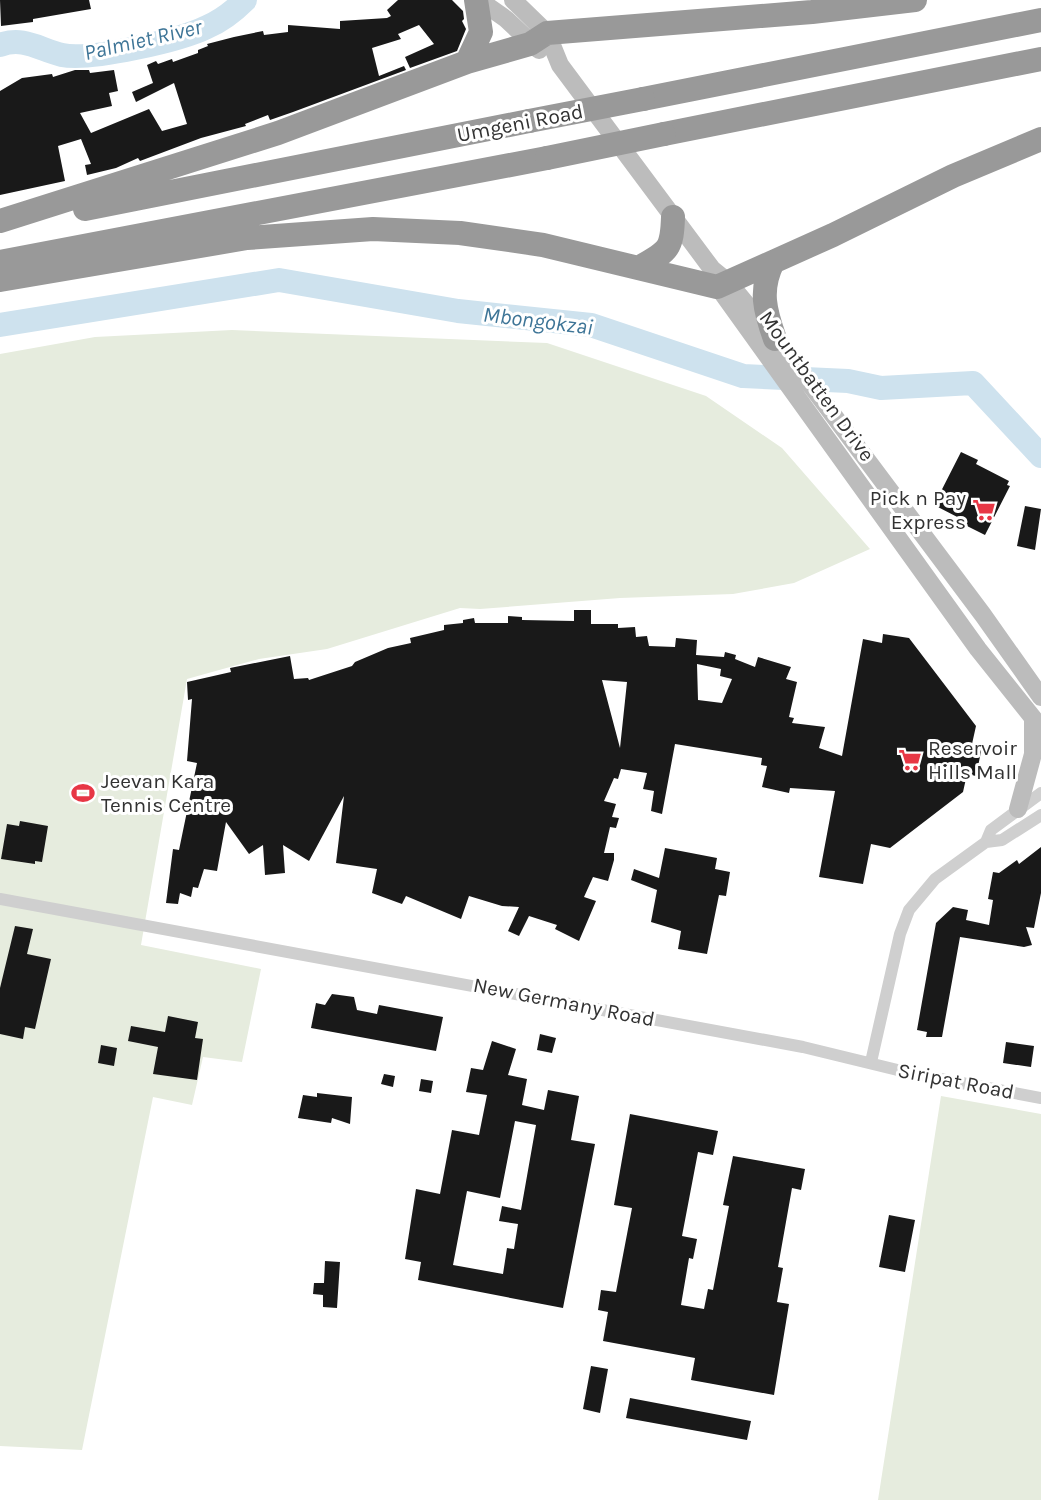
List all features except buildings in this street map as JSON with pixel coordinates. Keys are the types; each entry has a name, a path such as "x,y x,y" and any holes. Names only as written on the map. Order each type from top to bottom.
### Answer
{"highway":[{"path":"467,62 481,32 478,0"},
{"path":"0,224 278,134 467,62 538,38 915,0"},
{"name":"Umgeni Road","path":"0,224 1041,20"},
{"name":"Umgeni Road","path":"0,262 547,158 1041,59"},
{"path":"0,280 247,238 373,229 460,233 543,245 640,267 719,279 773,262 953,176 1041,139"},
{"path":"640,267 669,249 672,241 673,217"},
{"path":"773,262 765,279 763,297 781,346"}],"main road":[{"path":"478,0 506,20 538,38"},
{"path":"513,0 538,38"},
{"name":"Mountbatten Drive","path":"538,38 719,279 781,346 983,615 1041,697"},
{"name":"Mountbatten Drive","path":"719,279 748,330 978,649 1037,724"},
{"path":"1018,809 1033,754 1037,724"}],"street":[{"path":"986,842 991,830 1041,793"},
{"path":"871,1062 900,934 909,910 934,879 986,842 1002,840 1041,815"},
{"name":"New Germany Road","path":"0,899 551,999 871,1062"},
{"name":"Siripat Road","path":"871,1062 914,1074 1041,1098"}],"shaded area":[{"path":"232,330 547,343 706,396 782,448 870,549 794,583 733,594 620,598 480,609 460,608 327,649 259,659 187,679 141,945 261,969 242,1062 203,1057 192,1105 153,1097 82,1450 0,1446 0,354 95,337"},
{"path":"941,1096 1041,1114 1041,1500 878,1500"}],"waterway":[{"name":"Palmiet River","path":"0,45 24,43 62,55 75,56 113,52 177,38 212,25 245,0"},
{"name":"Mbongokzai","path":"0,325 279,280 458,311 591,325 743,376 848,381 881,388 973,383 1041,456"}],"place":[{"name":"Pick n Pay Express","path":"984,510"},
{"name":"Reservoir Hills Mall","path":"910,760"},
{"name":"Jeevan Kara Tennis Centre","path":"83,793"}]}
